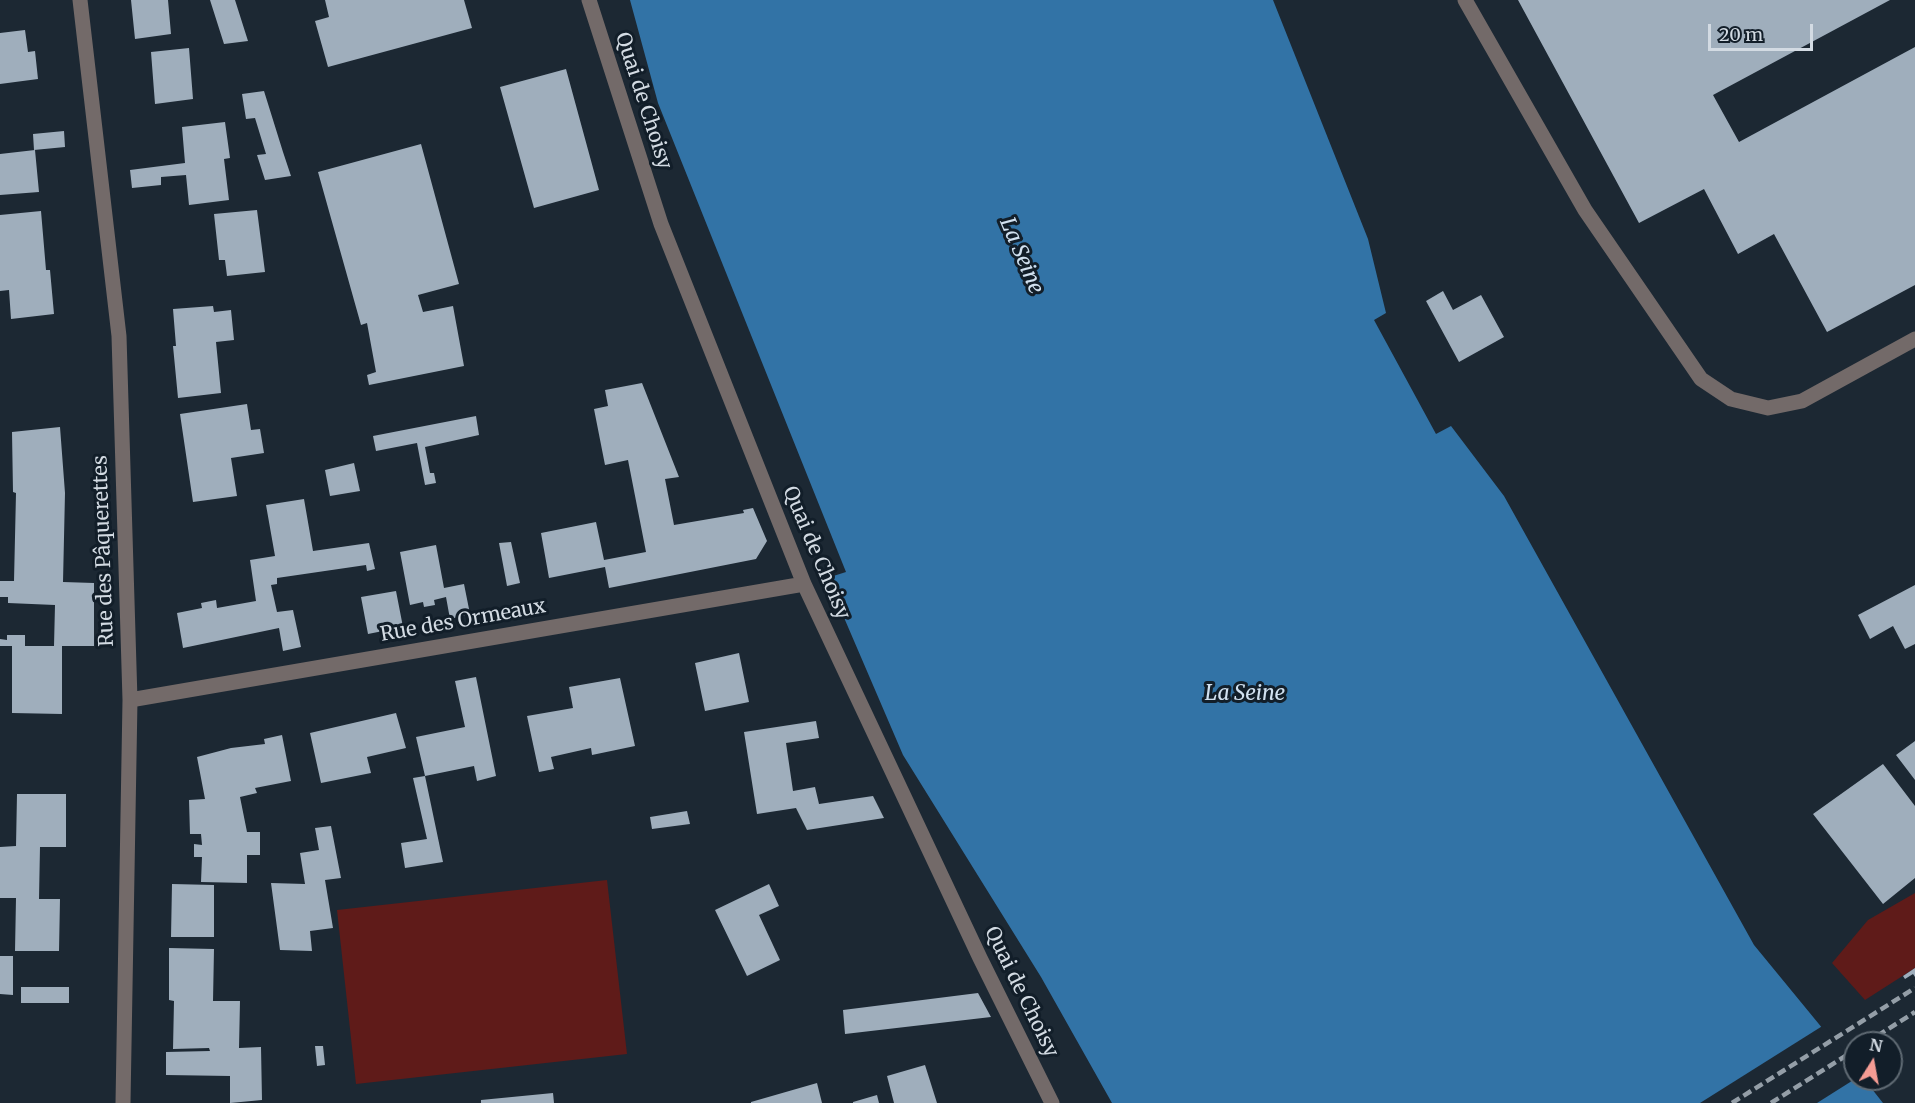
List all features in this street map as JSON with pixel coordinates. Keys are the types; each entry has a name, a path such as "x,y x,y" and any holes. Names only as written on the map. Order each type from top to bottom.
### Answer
{"street":[{"name":"Rue des Pâquerettes","path":"80,0 118,336 130,700 123,1103"},
{"name":"Quai de Choisy","path":"589,0 661,224 804,584 975,948 1052,1103"},
{"path":"1465,0 1585,210 1701,379 1731,399 1768,408 1791,404 1802,401 1915,339"},
{"name":"Rue des Ormeaux","path":"130,700 804,584"}],"shaded area":[{"path":"607,880 627,1054 356,1084 337,910"},
{"path":"1915,893 1915,968 1865,1000 1832,963 1868,920"}],"water":[{"name":"La Seine","path":"630,0 1273,0 1368,239 1386,313 1374,320 1436,434 1451,426 1504,496 1754,945 1843,1053 1843,1091 1874,1091 1883,1103 1112,1103 1041,977 903,755 827,578 846,572 658,103"}],"pier":[{"path":"1824,1025 1843,1049 1843,1087 1817,1103 1700,1103"}],"building":[{"path":"131,0 168,0 171,34 135,39"},
{"path":"210,0 235,0 248,41 224,44"},
{"path":"325,0 464,0 472,28 328,67 315,21 329,17"},
{"path":"1518,0 1890,0 1713,95 1739,142 1915,47 1915,285 1827,332 1774,234 1738,254 1704,189 1639,223"},
{"path":"25,30 28,52 35,51 38,79 0,84 0,33"},
{"path":"189,48 193,99 155,104 151,52"},
{"path":"566,69 599,190 534,208 500,87"},
{"path":"264,91 291,176 265,180 257,155 266,154 255,118 246,119 242,94"},
{"path":"225,122 230,158 224,159 229,200 189,205 186,175 161,177 161,185 132,188 130,170 185,163 182,127"},
{"path":"64,131 65,147 34,150 33,134"},
{"path":"421,144 459,284 418,295 423,312 453,306 464,366 369,385 367,375 376,372 367,323 361,325 318,172"},
{"path":"35,150 39,192 0,195 0,154"},
{"path":"257,210 265,272 227,276 225,260 219,260 214,214"},
{"path":"41,211 46,270 50,270 54,314 11,319 9,290 0,291 0,215"},
{"path":"1443,291 1453,310 1481,295 1504,337 1459,362 1426,301"},
{"path":"213,306 214,312 231,310 234,340 216,342 221,393 178,398 173,346 176,346 173,309"},
{"path":"642,383 679,477 665,479 674,525 744,513 743,510 753,508 767,541 756,559 609,588 605,567 549,578 541,533 596,522 604,560 646,552 628,460 605,465 594,409 608,406 605,390"},
{"path":"247,404 251,430 260,429 264,453 231,458 237,496 193,502 180,414"},
{"path":"476,416 479,435 425,447 430,473 434,473 436,483 425,485 417,443 376,451 373,436"},
{"path":"60,427 65,493 63,582 94,583 94,646 62,646 62,714 12,713 12,646 0,646 0,639 7,640 7,635 25,635 25,646 54,646 55,605 8,603 8,597 0,597 0,581 14,581 16,493 13,492 12,432"},
{"path":"354,463 360,491 330,496 325,470"},
{"path":"304,499 313,551 369,543 375,569 367,571 366,565 277,578 277,584 271,585 277,612 293,610 301,647 283,651 279,628 183,648 177,613 202,608 201,603 216,600 217,608 256,601 250,560 275,556 266,505"},
{"path":"511,542 520,583 507,586 499,543"},
{"path":"436,545 444,588 464,584 470,614 450,619 446,597 434,600 435,605 424,607 423,602 410,605 400,552"},
{"path":"1915,585 1915,644 1905,649 1893,626 1870,639 1858,615"},
{"path":"396,591 403,627 368,634 361,597"},
{"path":"739,653 749,702 705,711 695,663"},
{"path":"476,677 496,776 477,781 474,766 425,776 416,737 465,727 455,681"},
{"path":"620,678 635,746 592,755 591,748 551,757 554,769 539,772 527,716 573,708 569,687"},
{"path":"396,713 406,748 367,757 371,773 321,783 310,733"},
{"path":"816,721 819,738 786,743 793,791 815,787 819,804 873,796 884,818 807,830 796,808 757,814 744,732"},
{"path":"282,735 291,781 255,788 257,793 240,797 247,832 260,832 260,855 247,855 247,883 201,882 202,857 194,857 194,844 202,845 201,834 190,834 189,800 205,799 197,757 231,748 265,744 264,739"},
{"path":"1915,741 1915,780 1896,755"},
{"path":"1883,764 1915,806 1915,878 1883,904 1813,814"},
{"path":"425,776 443,862 405,868 401,843 427,839 413,778"},
{"path":"17,794 66,794 66,847 40,847 39,899 60,899 59,951 15,951 16,898 0,898 0,847 16,846"},
{"path":"687,811 690,824 652,829 650,817"},
{"path":"331,826 341,878 325,880 333,928 310,931 312,951 280,950 271,883 305,884 300,853 319,850 315,828"},
{"path":"172,884 214,885 214,937 171,937"},
{"path":"769,884 779,906 759,915 780,960 747,976 715,910"},
{"path":"169,948 214,949 213,1001 240,1001 239,1048 261,1047 262,1100 230,1103 230,1076 166,1075 166,1052 210,1051 209,1048 173,1049 174,1001 169,1000"},
{"path":"0,956 13,956 13,995 0,994"},
{"path":"1915,968 1915,977 1913,974 1905,979 1903,976"},
{"path":"21,987 69,987 69,1003 21,1003"},
{"path":"978,993 991,1017 845,1034 843,1010"},
{"path":"315,1046 323,1046 325,1065 317,1066"},
{"path":"925,1065 937,1103 894,1103 887,1076"},
{"path":"817,1083 822,1103 751,1103 751,1102"},
{"path":"553,1093 554,1103 481,1103 481,1100"},
{"path":"877,1095 879,1103 853,1103 853,1102"}],"railway":[{"path":"1732,1103 1915,988"},
{"path":"1885,1031 1915,1012"},
{"path":"1771,1103 1843,1058"}]}
